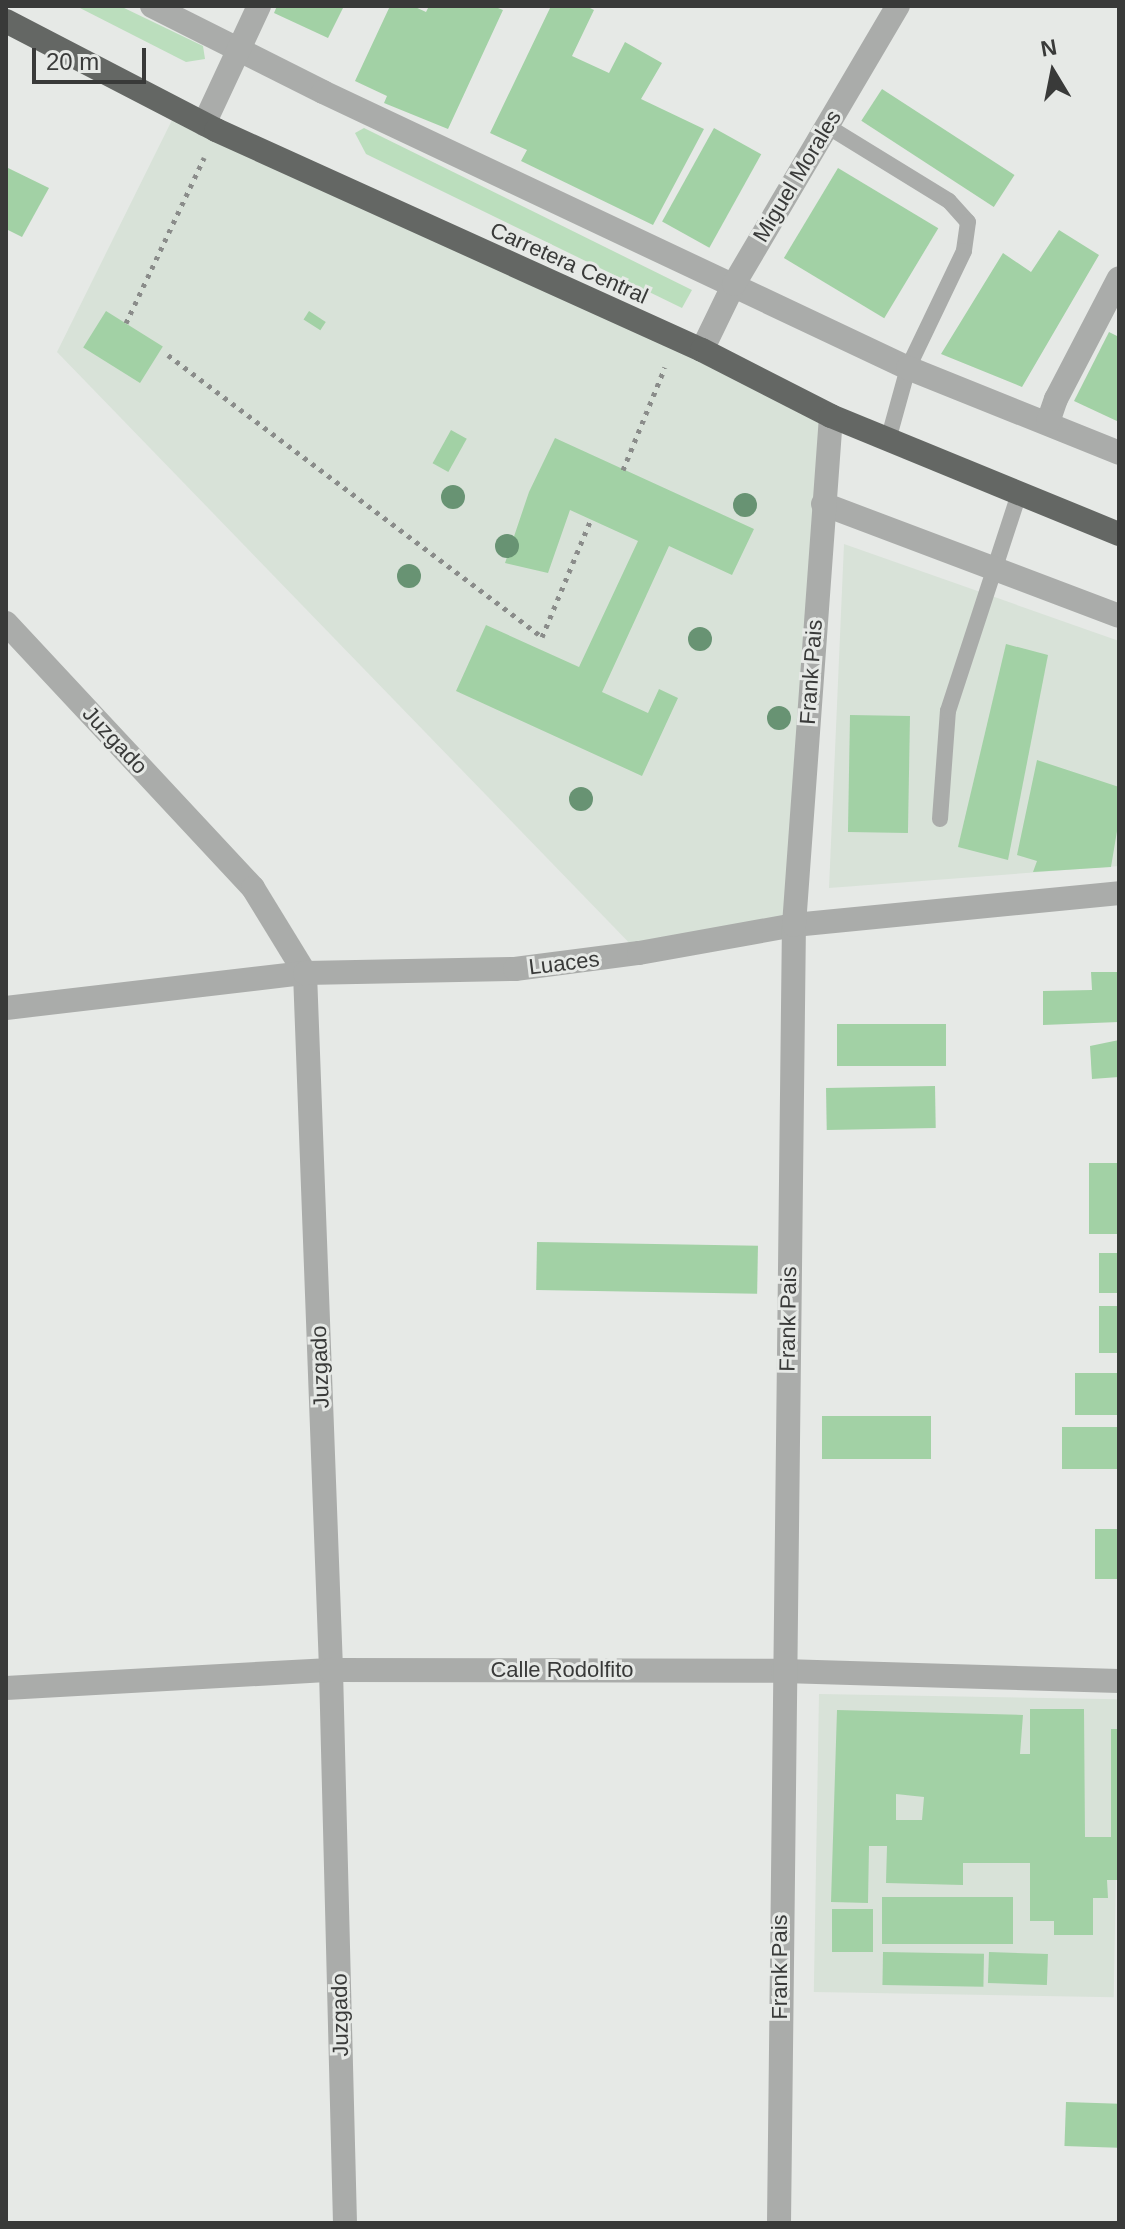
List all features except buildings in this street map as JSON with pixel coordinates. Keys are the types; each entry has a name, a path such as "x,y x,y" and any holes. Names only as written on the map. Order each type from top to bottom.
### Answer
{"highway":[{"name":"Carretera Central","path":"6,21 210,127 702,350 831,416 1119,534"}],"street":[{"path":"152,6 672,259 734,284 908,368 1119,453"},
{"path":"210,127 238,49 259,6"},
{"name":"Miguel Morales","path":"702,350 734,284 898,6"},
{"path":"1048,422 1056,399 1119,278"},
{"name":"Frank Pais","path":"779,2223 794,925 831,416"},
{"path":"823,504 1119,616"},
{"name":"Juzgado","path":"6,623 253,888 305,973 331,1670 345,2223"},
{"name":"Luaces","path":"6,1008 305,973 515,969 639,953 794,925 1119,893"},
{"name":"Calle Rodolfito","path":"6,1688 331,1670 783,1671 1119,1681"}],"lane":[{"path":"827,126 949,201 968,222 964,251 908,368 888,440"},
{"path":"940,819 948,711 992,568 1019,494"}],"path":[{"path":"126,323 210,127"},
{"path":"623,470 675,339"},
{"path":"168,355 542,637 591,519"}],"shaded area":[{"path":"177,110 831,416 794,925 639,953 57,352"},
{"path":"844,544 1119,641 1119,866 829,888"},
{"path":"819,1694 1119,1699 1114,1997 814,1992"}],"green space":[{"path":"76,6 120,6 203,46 205,59 186,62"},
{"path":"364,128 692,290 682,308 366,154 355,133"}]}
